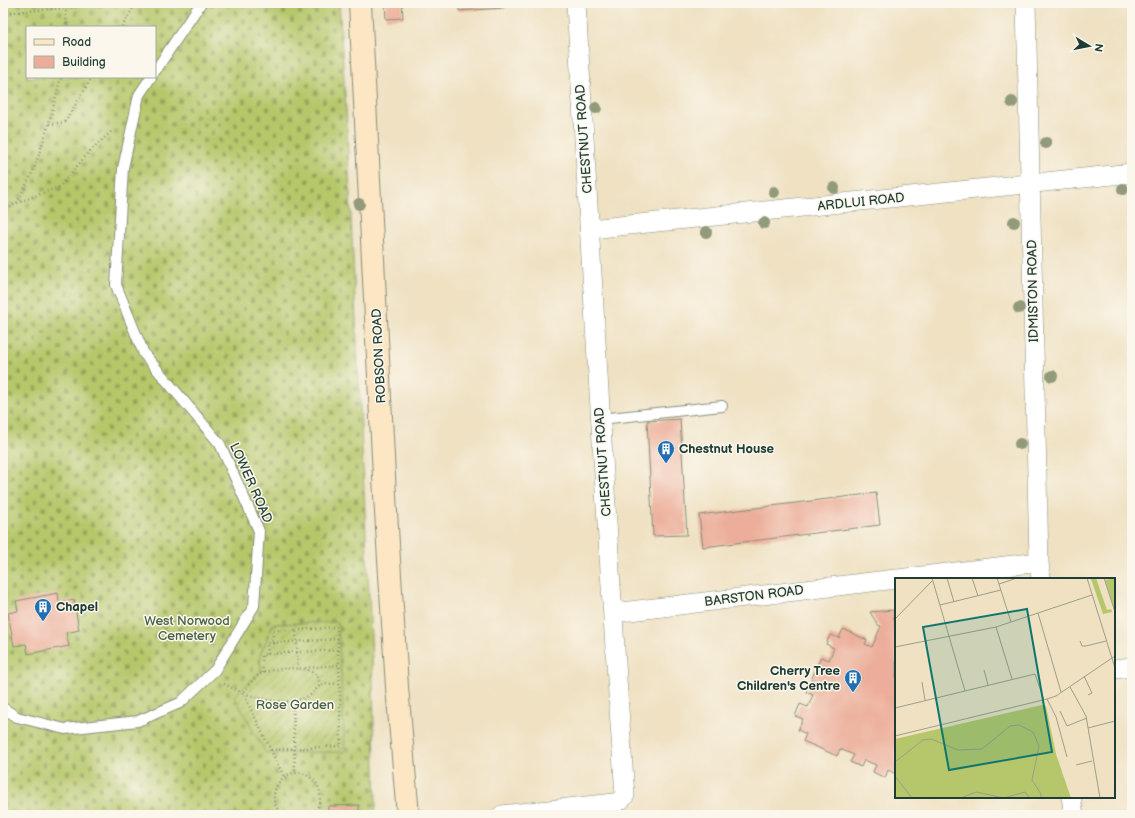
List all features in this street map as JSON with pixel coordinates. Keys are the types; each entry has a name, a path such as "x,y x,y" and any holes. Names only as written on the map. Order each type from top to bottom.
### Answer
{"street":[{"name":"ROBSON ROAD","path":"360,3 385,496 397,686 408,815"},
{"name":"CHESTNUT ROAD","path":"502,815 616,803 625,795 600,418 576,3"},
{"name":"IDMISTON ROAD","path":"1026,3 1040,570"},
{"name":"ARDLUI ROAD","path":"590,229 1132,173"},
{"name":"BARSTON ROAD","path":"913,578 1040,570"},
{"name":"BARSTON ROAD","path":"613,613 895,579"},
{"path":"1115,669 1132,667"},
{"path":"1071,798 1074,815"}],"lane":[{"path":"156,70 201,3"},
{"name":"LOWER ROAD","path":"3,708 17,717 65,729 138,721 180,703 211,674 215,670 254,606 259,531 220,444 144,354 116,285 122,168 139,95 150,78"},
{"path":"600,418 722,406"}],"path":[{"path":"65,3 67,8 67,26"},
{"path":"3,13 78,7 82,3"},
{"path":"123,26 136,3"},
{"path":"17,203 34,169 49,124 61,78"},
{"path":"49,124 65,122 91,78"},
{"path":"3,211 17,203 59,187 91,150 121,124 133,122"},
{"path":"271,750 341,746 337,627 272,630 273,643"},
{"path":"296,630 298,668"},
{"path":"268,654 267,643 338,639"},
{"path":"263,673 262,655 338,650"},
{"path":"243,693 254,680 263,673 279,670 339,665"},
{"path":"303,668 316,675 321,685"},
{"path":"211,674 227,686 243,693 277,702 293,701 310,695 321,685 340,684"},
{"path":"243,693 284,777"},
{"path":"293,701 295,773"},
{"path":"284,815 275,805 275,789 278,782 284,777 295,773 303,773 316,782 320,789 321,797 319,805 315,812 311,815"}],"green space":[{"name":"West Norwood Cemetery","path":"3,3 339,3 346,109 373,681 376,806 373,815 3,815"},
{"name":"Rose Garden","path":"338,622 345,752 266,753 234,696 261,672 260,655 273,624"}],"building":[{"path":"402,3 403,18 386,19 385,4"},
{"path":"459,3 503,3 504,8 459,11"},
{"name":"Chestnut House","path":"680,419 687,535 653,536 647,421"},
{"path":"876,493 880,525 703,547 699,515"},
{"name":"Chapel","path":"58,593 59,602 74,600 79,630 66,633 69,646 28,654 26,644 14,646 8,613 18,611 16,601"},
{"name":"Cherry Tree Children's Centre","path":"893,610 895,625 895,774 888,770 885,778 873,772 876,765 864,760 861,767 850,762 854,755 840,749 837,756 803,741 806,734 798,730 803,719 795,716 800,704 808,707 813,695 806,692 821,657 829,660 834,648 826,644 830,635 839,638 843,629 867,640 865,644 872,647 881,626 878,625 870,612"},
{"path":"359,805 359,815 328,815 328,806"}],"place":[{"name":"Chestnut House","path":"666,464"},
{"name":"Chapel","path":"43,622"},
{"name":"Cherry Tree Children's Centre","path":"853,693"}]}
